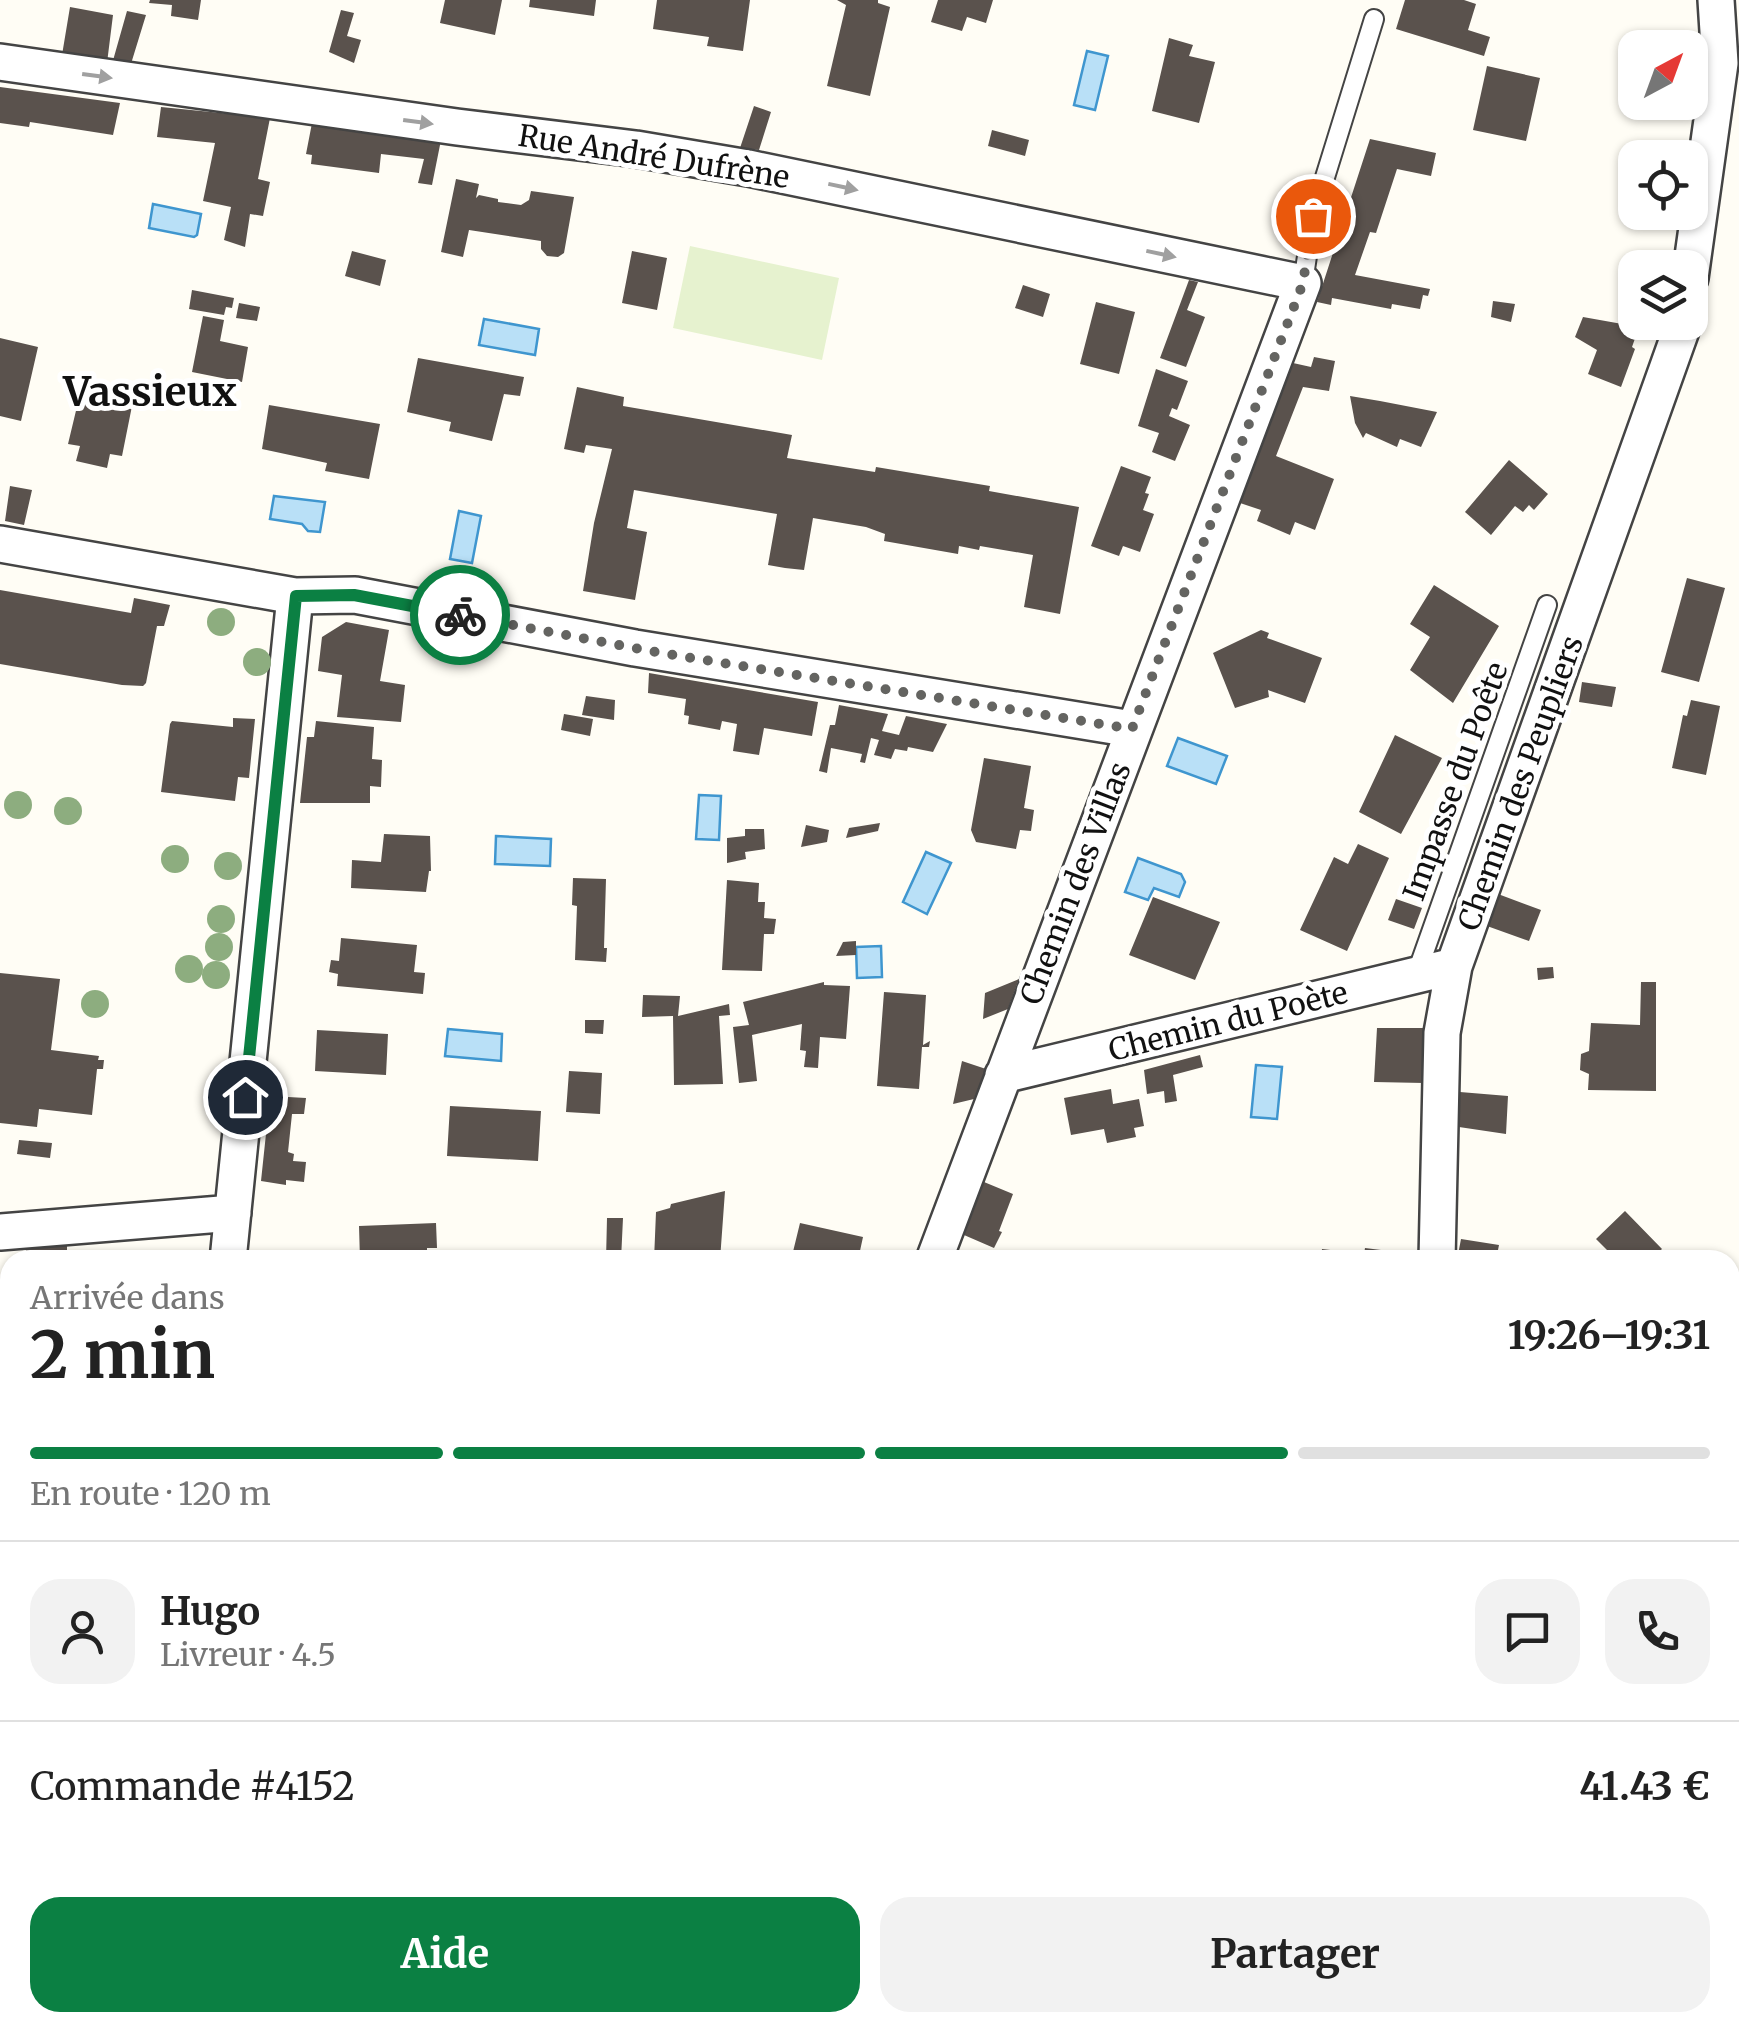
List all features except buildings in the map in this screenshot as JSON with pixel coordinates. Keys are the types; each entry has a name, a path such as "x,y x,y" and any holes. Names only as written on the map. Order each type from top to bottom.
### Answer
{"street":[{"path":"1694,250 1720,63 1716,0"},
{"name":"Rue André Dufrène","path":"0,62 636,149 748,168 1303,283"},
{"name":"Chemin des Villas","path":"938,1250 1303,283"},
{"name":"Chemin des Peupliers","path":"1437,1250 1442,1033 1454,966 1678,340"},
{"path":"0,544 296,596 354,595 652,651 1132,729"},
{"path":"229,1250 296,596"},
{"name":"Chemin du Poète","path":"1003,1076 1454,966"},
{"path":"0,1232 234,1213"}],"lane":[{"path":"1303,283 1313,216 1374,19"},
{"name":"Impasse du Poête","path":"1416,975 1547,604"}],"green space":[{"path":"690,246 839,278 822,360 673,328"}],"water":[{"path":"1087,51 1108,56 1095,110 1074,105"},
{"path":"153,204 201,214 197,235 149,228"},
{"path":"484,319 539,329 535,355 479,345"},
{"path":"274,496 325,502 320,532 308,531 302,524 270,519"},
{"path":"459,511 481,516 472,563 450,559"},
{"path":"1178,738 1227,756 1216,784 1167,766"},
{"path":"699,795 721,796 719,840 696,839"},
{"path":"496,836 551,839 550,866 495,864"},
{"path":"926,852 951,863 927,914 903,902"},
{"path":"1138,858 1181,874 1185,882 1179,897 1154,888 1148,900 1125,892"},
{"path":"881,946 882,977 857,978 856,947"},
{"path":"448,1029 502,1034 501,1061 445,1056"},
{"path":"1256,1065 1282,1067 1277,1119 1251,1117"}],"way so far":[{"path":"460,615 661,653 1132,729 1303,283 1313,216"}],"district":[{"name":"Vassieux","path":"150,392"}],"route":[{"path":"245,1097 296,596 354,595 460,615"}]}
